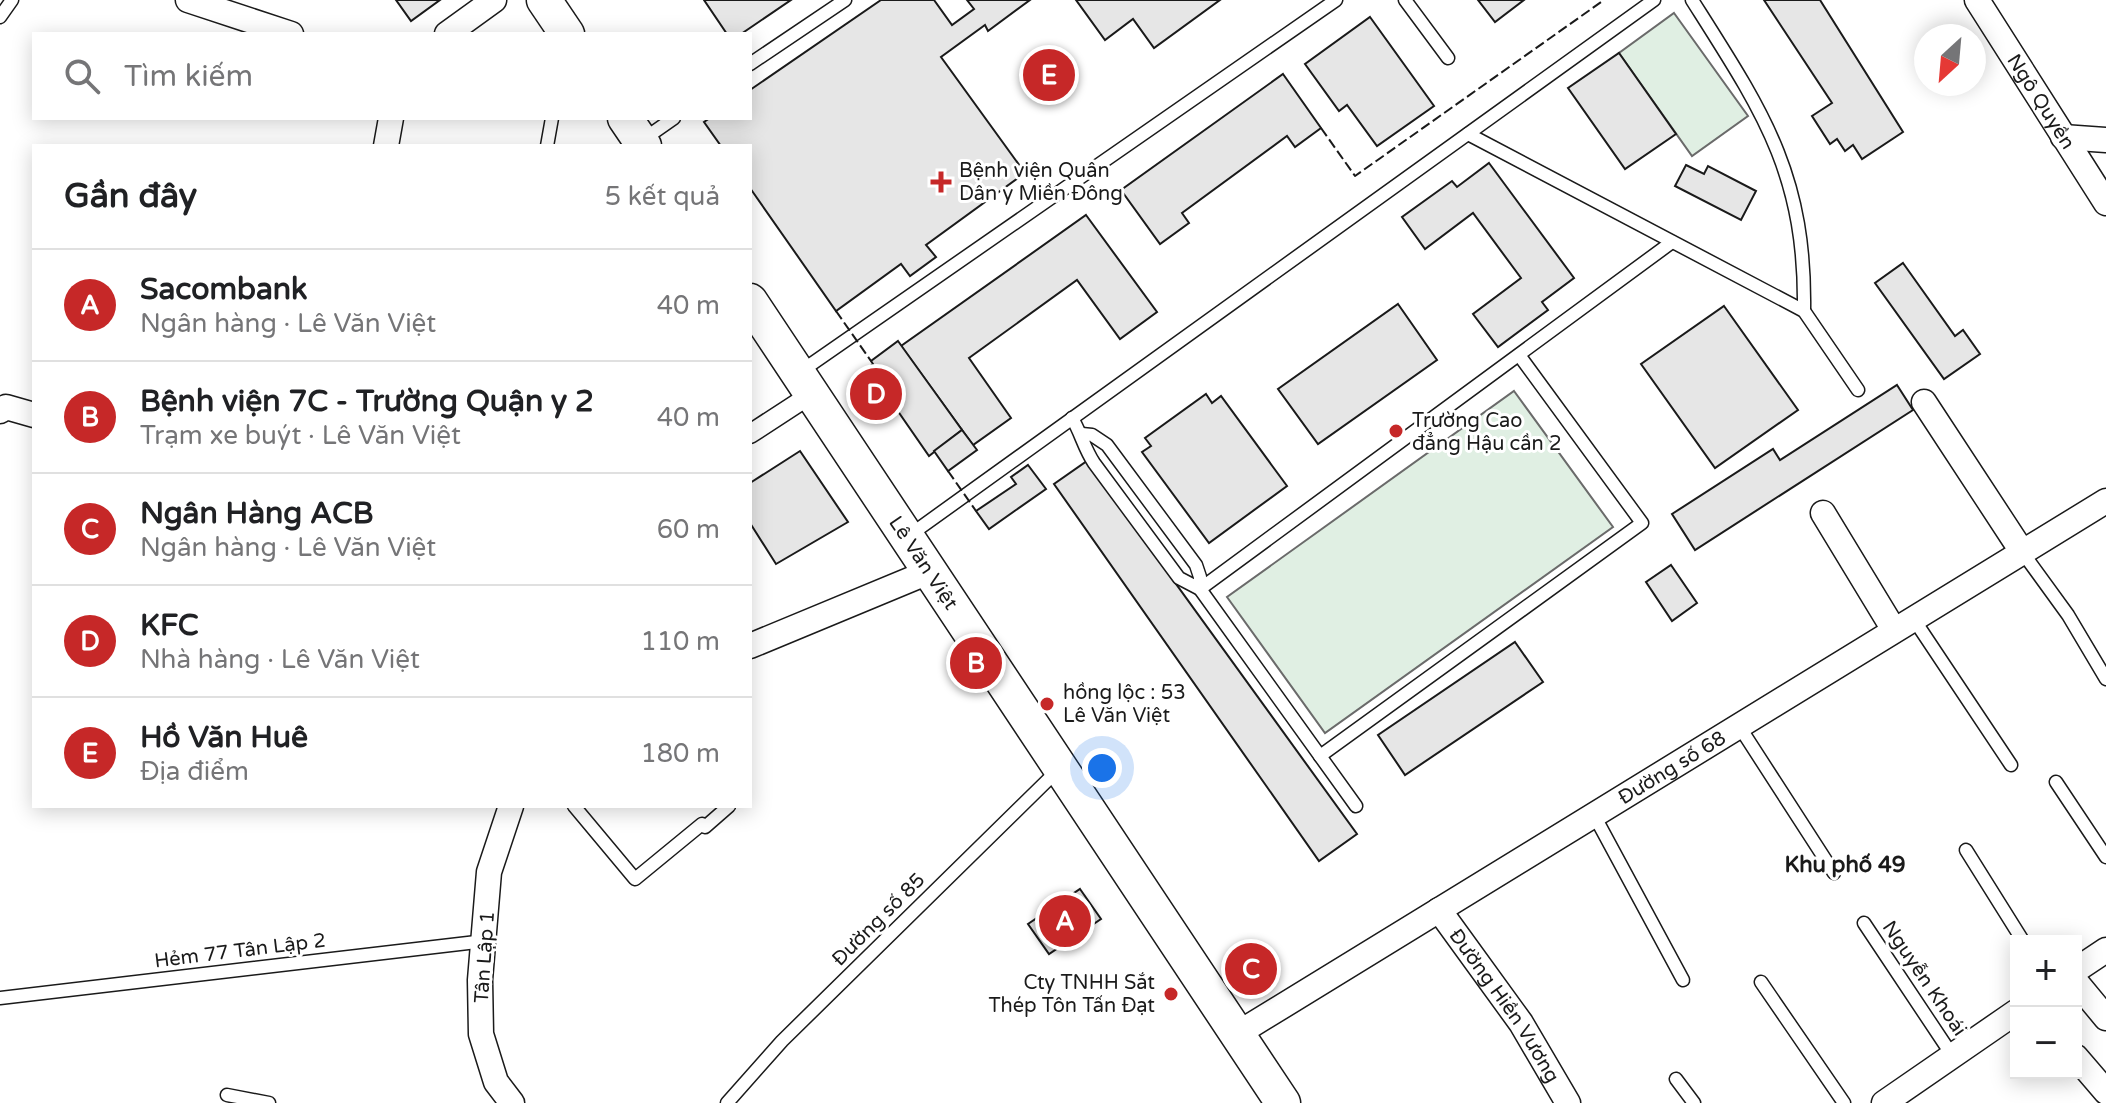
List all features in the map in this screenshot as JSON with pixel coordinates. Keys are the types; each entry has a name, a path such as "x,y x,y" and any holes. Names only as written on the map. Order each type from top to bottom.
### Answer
{"main road":[{"path":"544,0 566,32"},
{"name":"Lê Văn Việt","path":"752,304 1283,1103"}],"street":[{"path":"188,0 285,32"},
{"name":"Ngô Quyền","path":"1977,0 2106,203"},
{"path":"449,32 484,3"},
{"path":"386,144 391,120"},
{"path":"2063,137 2106,140"},
{"path":"752,432 806,382"},
{"path":"1924,402 2023,553"},
{"path":"0,411 6,407 32,414"},
{"name":"Đường số 68","path":"1237,1034 2106,501"},
{"path":"1823,513 1904,624"},
{"path":"752,645 931,571"},
{"name":"Tân Lập 1","path":"510,808 489,872 480,980 481,1034 496,1082 512,1103"},
{"name":"Đường Hiền Vương","path":"1439,910 1521,1023 1568,1103"},
{"path":"2082,966 2106,950"},
{"path":"2082,989 2106,1018"},
{"path":"1884,1103 2010,1016"},
{"path":"2082,1064 2106,1092"}],"lane":[{"path":"0,17 12,0"},
{"path":"752,63 845,0"},
{"path":"806,382 1336,0"},
{"path":"1405,0 1448,58"},
{"path":"907,536 1654,0"},
{"path":"1692,0 1752,94 1778,147 1796,208 1803,254 1804,311"},
{"path":"547,144 552,120"},
{"path":"637,135 670,120"},
{"path":"1468,134 1804,311 1858,390"},
{"path":"1200,589 1672,242"},
{"path":"1320,756 1642,523 1519,355"},
{"path":"1072,418 1082,434 1088,453 1173,570 1189,585 1200,589 1356,806"},
{"path":"1082,434 1092,435 1107,445 1196,565 1200,589"},
{"path":"2023,553 2068,615 2106,679"},
{"path":"1904,624 2011,765"},
{"path":"1739,726 1834,873"},
{"name":"Đường số 85","path":"727,1103 782,1041 1060,767"},
{"path":"2056,782 2106,857"},
{"path":"576,808 635,879 702,824 705,827 727,808"},
{"path":"1594,815 1683,980"},
{"path":"1966,850 2019,935"},
{"name":"Nguyễn Khoái","path":"1864,923 1952,1055"},
{"name":"Hẻm 77 Tân Lập 2","path":"0,998 485,941"},
{"path":"1761,982 1844,1103"},
{"path":"1676,1079 1694,1103"},
{"path":"227,1095 269,1103"}],"green space":[{"path":"1674,13 1748,116 1692,156 1619,53"},
{"path":"1514,391 1613,527 1325,733 1227,597"}],"building":[{"path":"396,0 440,0 411,21"},
{"path":"704,0 791,0 744,32 726,32"},
{"path":"881,0 934,0 952,25 974,9 967,0 1030,0 988,31 985,25 941,57 1025,173 926,245 936,257 910,276 901,264 836,311 752,191 752,144 720,144 704,122 752,120 752,89"},
{"path":"1076,0 1220,0 1154,48 1133,19 1105,40"},
{"path":"1478,0 1524,0 1495,22"},
{"path":"1764,0 1820,0 1903,132 1862,159 1853,145 1845,151 1837,139 1830,144 1812,116 1832,103"},
{"path":"1370,17 1434,106 1377,146 1347,105 1339,111 1305,64"},
{"path":"1619,53 1676,134 1625,169 1568,88"},
{"path":"1283,74 1321,128 1295,147 1287,136 1182,213 1189,223 1160,244 1121,190"},
{"path":"1489,163 1574,278 1542,302 1548,310 1498,347 1473,314 1521,278 1473,213 1425,249 1402,217 1452,181 1457,187"},
{"path":"1686,165 1704,174 1708,166 1756,191 1741,220 1675,186"},
{"path":"1086,215 1157,312 1120,339 1077,280 969,358 1011,418 973,445 901,346"},
{"path":"1903,263 1955,336 1963,330 1980,354 1944,379 1875,283"},
{"path":"1398,304 1437,360 1318,444 1278,389"},
{"path":"1724,306 1798,410 1715,468 1641,364"},
{"path":"898,341 962,430 929,456 868,368 873,364 871,361"},
{"path":"1897,385 1913,410 1695,550 1672,514 1773,449 1780,460"},
{"path":"1206,394 1212,403 1221,396 1287,486 1209,543 1142,452 1151,446 1145,438"},
{"path":"962,430 977,450 948,471 934,451"},
{"path":"800,451 848,522 776,564 752,526 752,482"},
{"path":"1087,461 1357,834 1319,861 1054,484"},
{"path":"1028,465 1046,489 989,529 976,511 1016,484 1011,477"},
{"path":"1671,565 1697,603 1672,621 1646,582"},
{"path":"1515,642 1543,682 1405,775 1378,735"},
{"path":"1080,889 1101,919 1049,954 1028,924"}],"fence":[{"path":"1321,128 1355,176 1604,0"},
{"path":"836,311 871,361"},
{"path":"948,471 976,511"}],"place":[{"name":"Hồ Văn Huê","path":"1049,75"},
{"name":"Bệnh viện Quân Dân y Miền Đông","path":"941,182"},
{"name":"KFC","path":"876,394"},
{"name":"Trường Cao đẳng Hậu cần 2","path":"1396,431"},
{"name":"Bệnh viện 7C - Trường Quận y 2","path":"976,663"},
{"name":"hồng lộc : 53 Lê Văn Việt","path":"1047,704"},
{"name":"Sacombank","path":"1065,921"},
{"name":"Ngân Hàng ACB","path":"1251,969"},
{"name":"Cty TNHH Sắt Thép Tôn Tấn Đạt","path":"1171,994"}],"district":[{"name":"Khu phố 49","path":"1845,864"}]}
